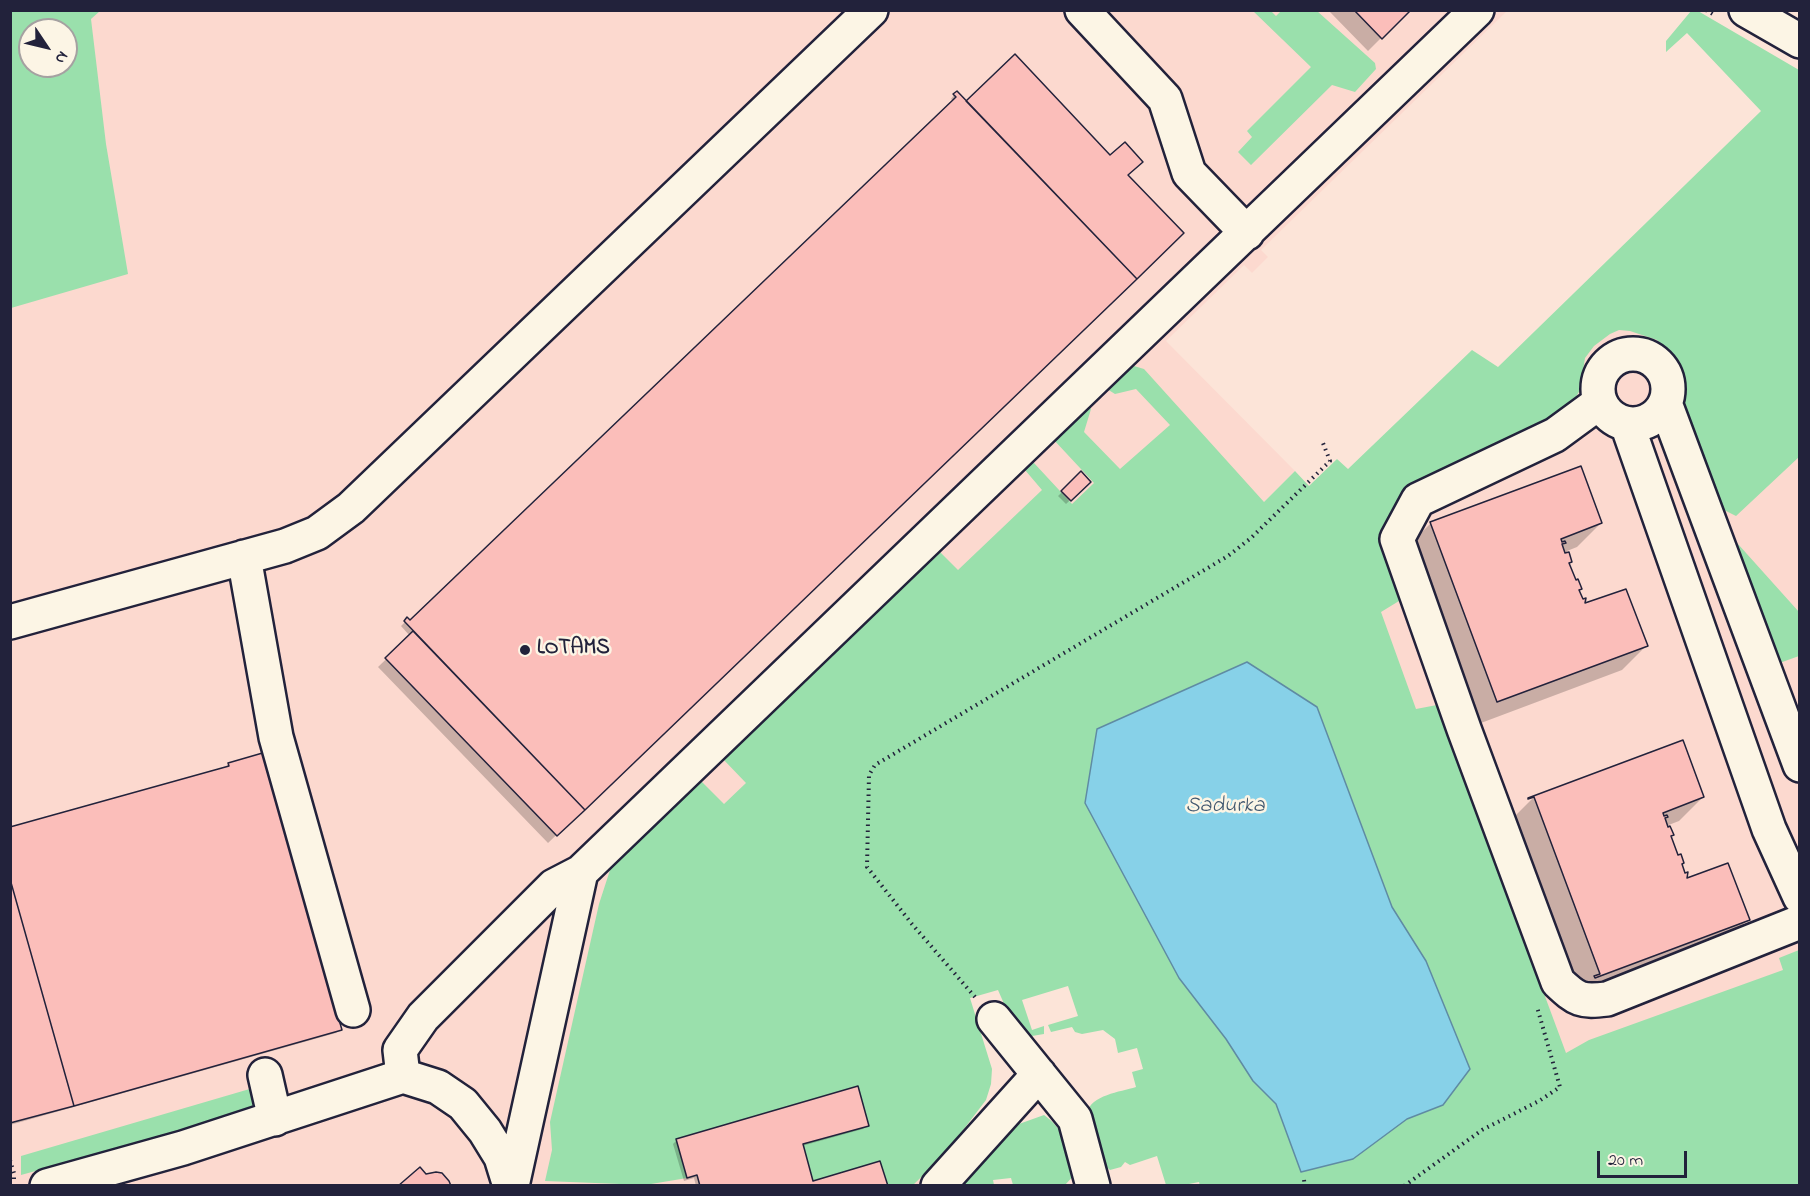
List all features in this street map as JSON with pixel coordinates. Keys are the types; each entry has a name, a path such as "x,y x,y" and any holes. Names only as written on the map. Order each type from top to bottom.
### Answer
{"lane":[{"path":"10,622 285,546 317,533 351,508 871,10"},
{"path":"1082,10 1165,99 1189,173 1246,233"},
{"path":"403,1076 400,1050 423,1017 554,886 581,872 1477,10"},
{"path":"1746,10 1800,41"},
{"path":"1634,353 1646,356 1656,362 1668,381 1665,403 1659,413 1650,420 1638,424 1627,424 1616,420 1606,412 1600,402 1597,390 1599,378 1604,368 1613,360 1634,353"},
{"path":"1600,402 1555,435 1418,500 1397,539 1460,718 1558,982 1570,993 1585,1001 1607,999 1800,922"},
{"path":"1665,403 1800,765"},
{"path":"1627,424 1769,829 1800,897"},
{"path":"244,557 276,737 353,1011"},
{"path":"1719,687 1764,670"},
{"path":"511,1185 581,872"},
{"path":"994,1019 1075,1119 1094,1185"},
{"path":"938,1185 1039,1074"},
{"path":"265,1075 275,1119"},
{"path":"47,1185 183,1148 403,1076 438,1087 463,1104 485,1131 501,1157 511,1185"}],"path":[{"path":"994,1019 912,924 867,867 869,775 875,765 1228,556 1251,538 1330,461 1323,443"},
{"path":"1404,1185 1482,1130 1539,1101 1560,1087 1536,1006 1570,993"},
{"path":"10,1160 14,1173 13,1185"}],"shaded area":[{"name":"LOTAMS","path":"11,11 1507,11 1261,250 1268,257 1252,273 1244,265 1166,341 1295,471 1264,502 859,760 962,1121 998,1160 976,1185 11,1185"},
{"path":"1799,135 1799,1185 1574,1185 1317,573"}],"green space":[{"path":"11,10 100,11 91,19 106,144 128,274 11,308"},
{"path":"1253,11 1271,11 1276,16 1281,11 1317,11 1375,63 1376,69 1355,92 1332,85 1251,165 1238,152 1252,137 1247,131 1311,67"},
{"path":"1691,11 1698,11 1799,70 1799,457 1736,516 1716,506 1680,413 1683,378 1672,357 1657,340 1630,331 1619,330 1594,346 1585,358 1580,390 1571,406 1426,485 1384,551 1399,601 1381,612 1416,709 1437,705 1566,1053 1589,1040 1783,970 1779,958 1799,950 1799,1185 1200,1186 1199,1182 1166,1185 1157,1156 1130,1165 1125,1162 1121,1167 1110,1170 1102,1163 1087,1113 1094,1102 1100,1098 1136,1087 1132,1072 1143,1069 1137,1048 1118,1053 1115,1039 1103,1030 1082,1034 1075,1032 1072,1027 1051,1032 1048,1025 1078,1016 1068,986 1022,1000 1032,1030 1044,1026 1044,1034 1032,1036 1012,1022 998,990 970,998 992,1069 991,1084 986,1100 944,1155 913,1185 888,1185 880,1161 813,1181 803,1144 869,1125 857,1086 676,1139 687,1178 645,1185 545,1181 552,1150 550,1122 599,904 611,867 700,780 724,804 746,783 722,758 939,551 958,570 1042,490 1025,470 1025,465 1034,463 1072,504 1094,483 1053,439 1088,405 1091,409 1084,432 1120,469 1170,425 1136,389 1115,394 1107,389 1134,366 1144,369 1264,502 1295,471 1309,486 1337,459 1348,469 1472,350 1498,367 1761,111 1687,33 1666,52 1666,41"},
{"path":"1729,534 1799,612 1799,656 1774,665"},
{"path":"253,1088 261,1109 21,1175 21,1156"},
{"path":"1044,1115 1061,1133 1071,1156 1076,1173 1065,1185 1013,1185 1011,1178 993,1180 994,1185 954,1186 985,1151 1019,1124"}],"water":[{"name":"Sadurka","path":"1247,662 1317,707 1392,907 1426,961 1470,1069 1443,1105 1407,1119 1353,1159 1301,1172 1276,1104 1253,1081 1226,1039 1179,978 1085,803 1097,729"}],"building":[{"path":"1354,10 1411,10 1382,39"},
{"path":"1015,54 1110,155 1125,142 1143,162 1128,175 1184,233 1137,279 966,101"},
{"path":"957,91 1137,279 585,810 404,621 407,617 410,620 956,97 953,94"},
{"path":"1581,466 1602,523 1561,539 1566,543 1562,544 1565,553 1569,552 1572,562 1569,563 1582,589 1579,590 1583,599 1586,598 1585,603 1626,589 1648,646 1497,702 1430,522"},
{"path":"1081,471 1091,482 1071,501 1061,491"},
{"path":"413,631 585,810 557,836 385,658"},
{"path":"1683,740 1704,797 1663,813 1668,817 1665,818 1674,835 1671,836 1678,855 1681,854 1685,873 1688,872 1687,878 1728,863 1750,920 1595,978 1594,976 1600,974 1534,797 1528,798"},
{"path":"266,752 271,769 267,770 342,1030 74,1106 10,879 10,827 229,766 228,763"},
{"path":"10,879 74,1106 10,1123"},
{"path":"858,1086 869,1126 803,1144 813,1181 880,1161 888,1186 700,1186 697,1175 687,1178 676,1139"},
{"path":"420,1167 426,1174 442,1173 451,1186 398,1186"}],"place":[{"name":"LOTAMS","path":"525,650"}]}
